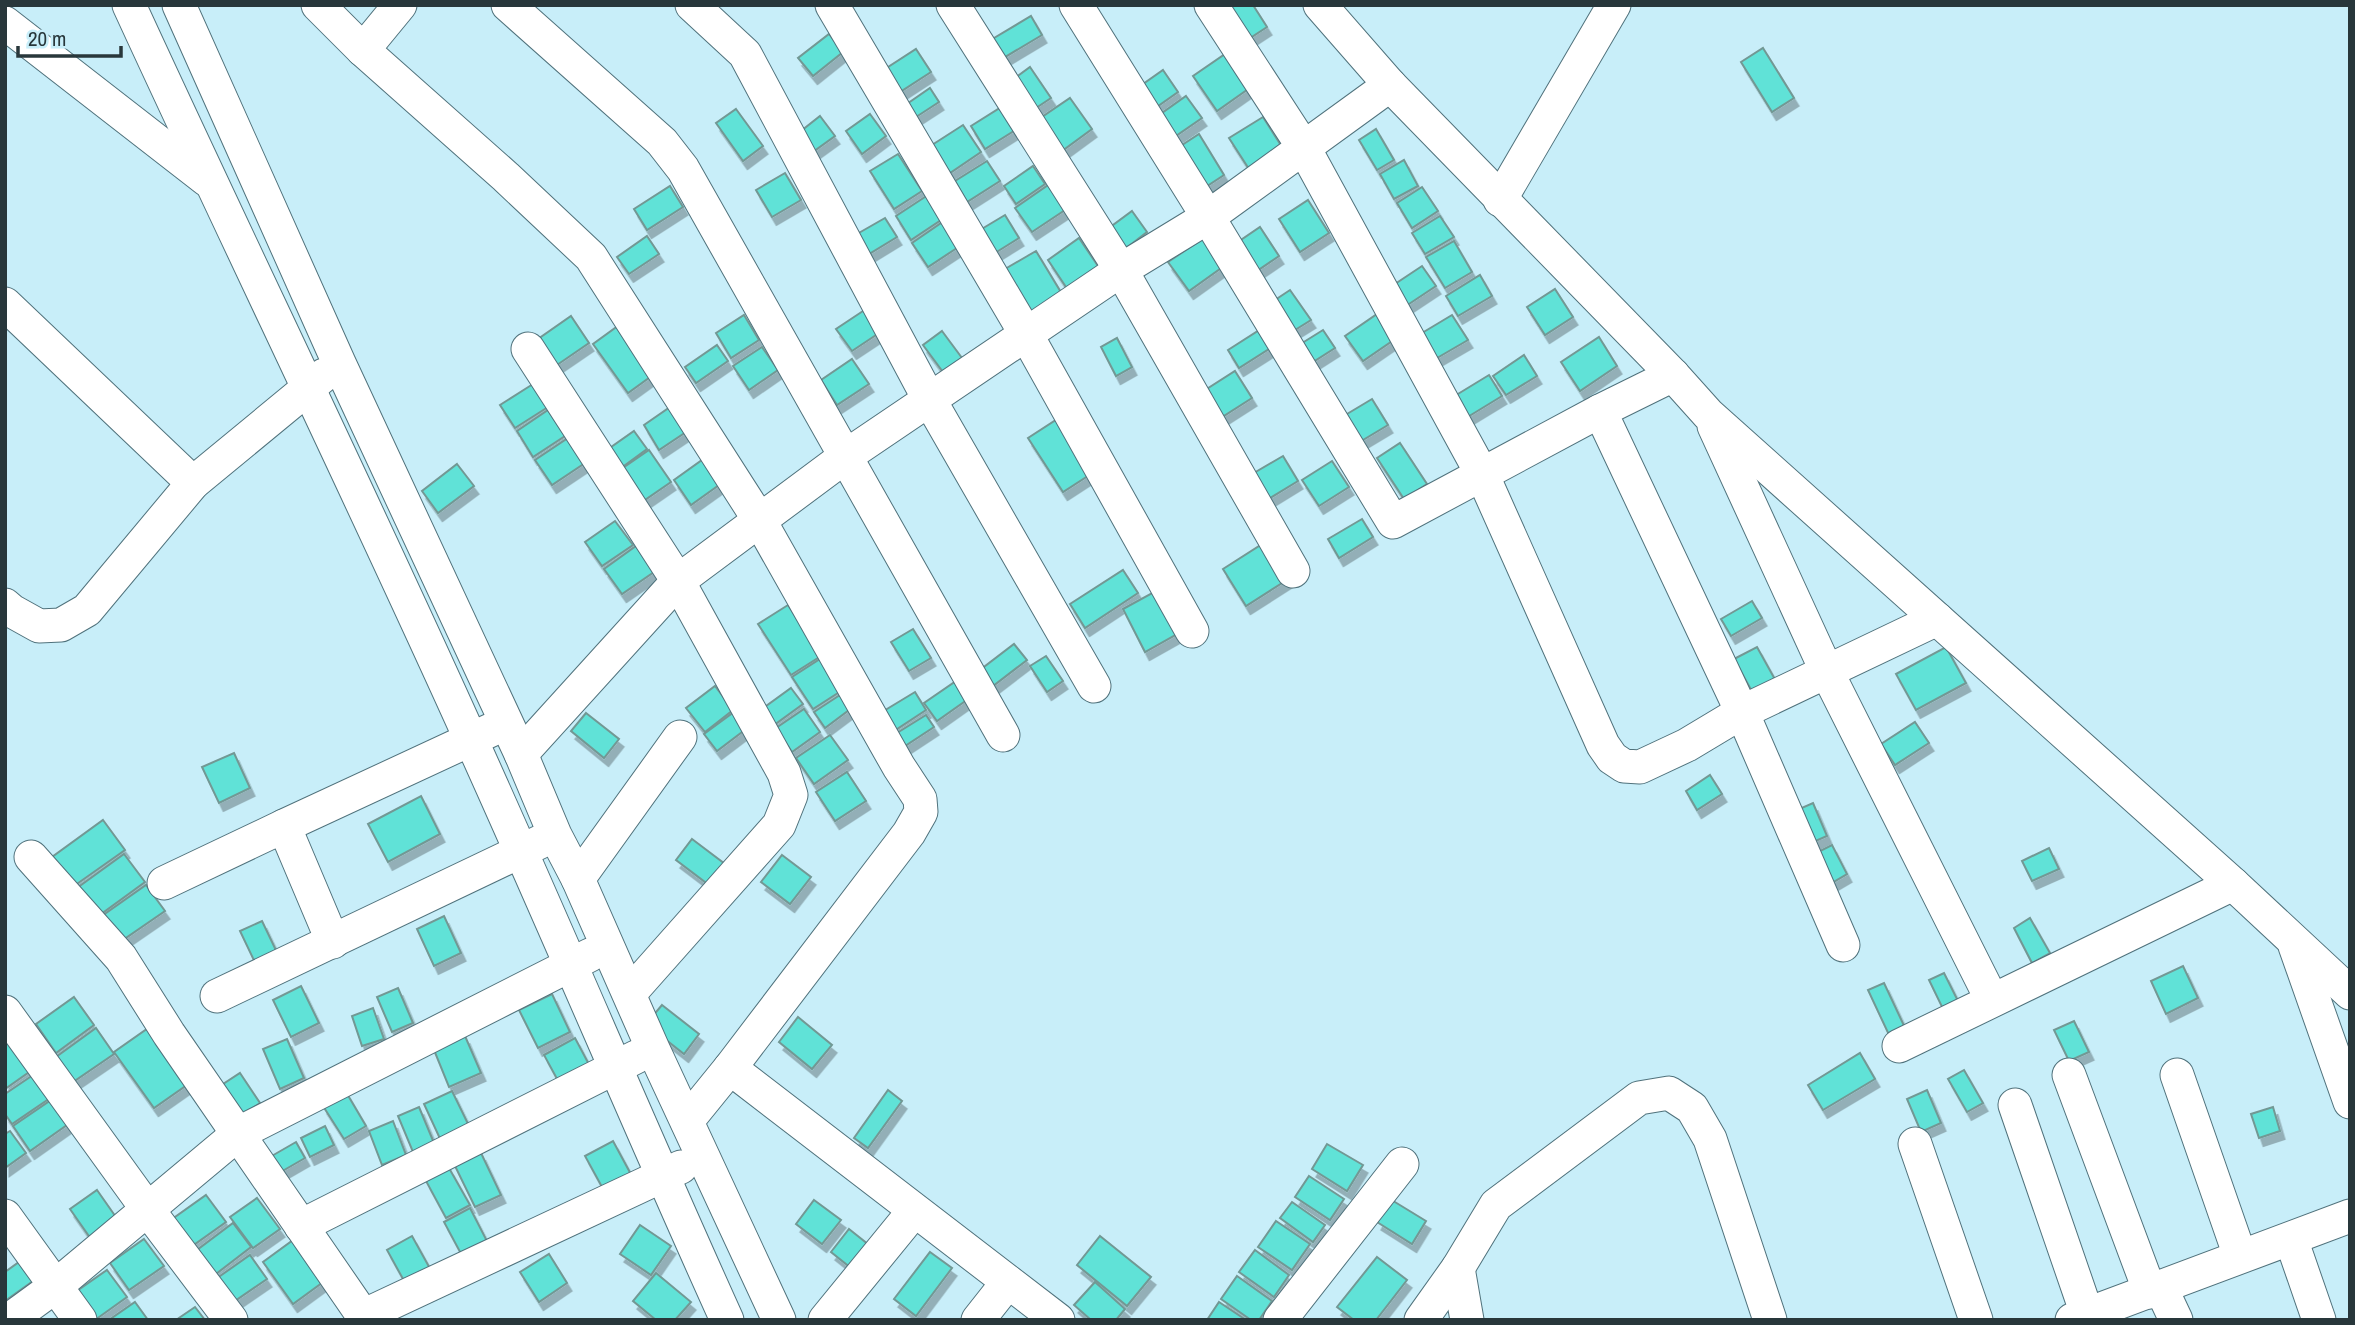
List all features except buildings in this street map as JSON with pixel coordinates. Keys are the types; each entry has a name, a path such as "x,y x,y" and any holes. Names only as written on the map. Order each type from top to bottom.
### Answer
{"street":[{"path":"129,5 471,739 727,1320"},
{"path":"178,5 339,363 779,1320"},
{"path":"318,5 363,50 591,257 760,521 899,767 920,799 921,812 909,833 687,1121"},
{"path":"363,50 400,5"},
{"path":"508,5 662,142 683,169 1003,735"},
{"path":"692,5 745,54 929,399 1094,686"},
{"path":"832,5 1026,334 1192,631"},
{"path":"954,5 1121,270 1293,571"},
{"path":"1076,5 1393,522 1673,375"},
{"path":"1211,5 1304,148 1482,474 1603,745 1612,758 1624,766 1640,767 1686,745 1742,712 1937,619"},
{"path":"1320,5 1390,85 1708,414 2233,884 2350,993"},
{"path":"1500,200 1614,5"},
{"path":"5,23 211,184 278,229"},
{"path":"521,754 678,581 846,456 1121,270 1208,217 1390,85"},
{"path":"5,304 193,483"},
{"path":"528,349 678,581 784,773 791,795 779,825 630,993"},
{"path":"5,605 39,626 61,625 87,610 193,483 339,363"},
{"path":"1600,411 1742,712 1843,945"},
{"path":"1708,414 1827,672 1992,1000"},
{"path":"164,883 506,724"},
{"path":"578,879 680,737"},
{"path":"284,826 333,942"},
{"path":"217,996 555,835"},
{"path":"31,857 121,958 169,1034 364,1318 704,1157"},
{"path":"1899,1046 2233,884"},
{"path":"2293,941 2350,1102"},
{"path":"9,1320 57,1285 239,1133 607,947"},
{"path":"5,1012 231,1320"},
{"path":"301,1226 653,1049"},
{"path":"730,1068 1058,1320"},
{"path":"2069,1075 2156,1290 2176,1320"},
{"path":"2177,1075 2241,1256"},
{"path":"1421,1320 1458,1268 1496,1205 1639,1098 1669,1093 1692,1108 1710,1139 1770,1320"},
{"path":"2015,1105 2080,1317 2350,1216"},
{"path":"1915,1143 1976,1320"},
{"path":"1280,1320 1402,1164"},
{"path":"825,1320 914,1211"},
{"path":"5,1216 80,1320"},
{"path":"2291,1239 2319,1320"},
{"path":"1458,1268 1467,1320"},
{"path":"978,1320 1008,1282"}]}
